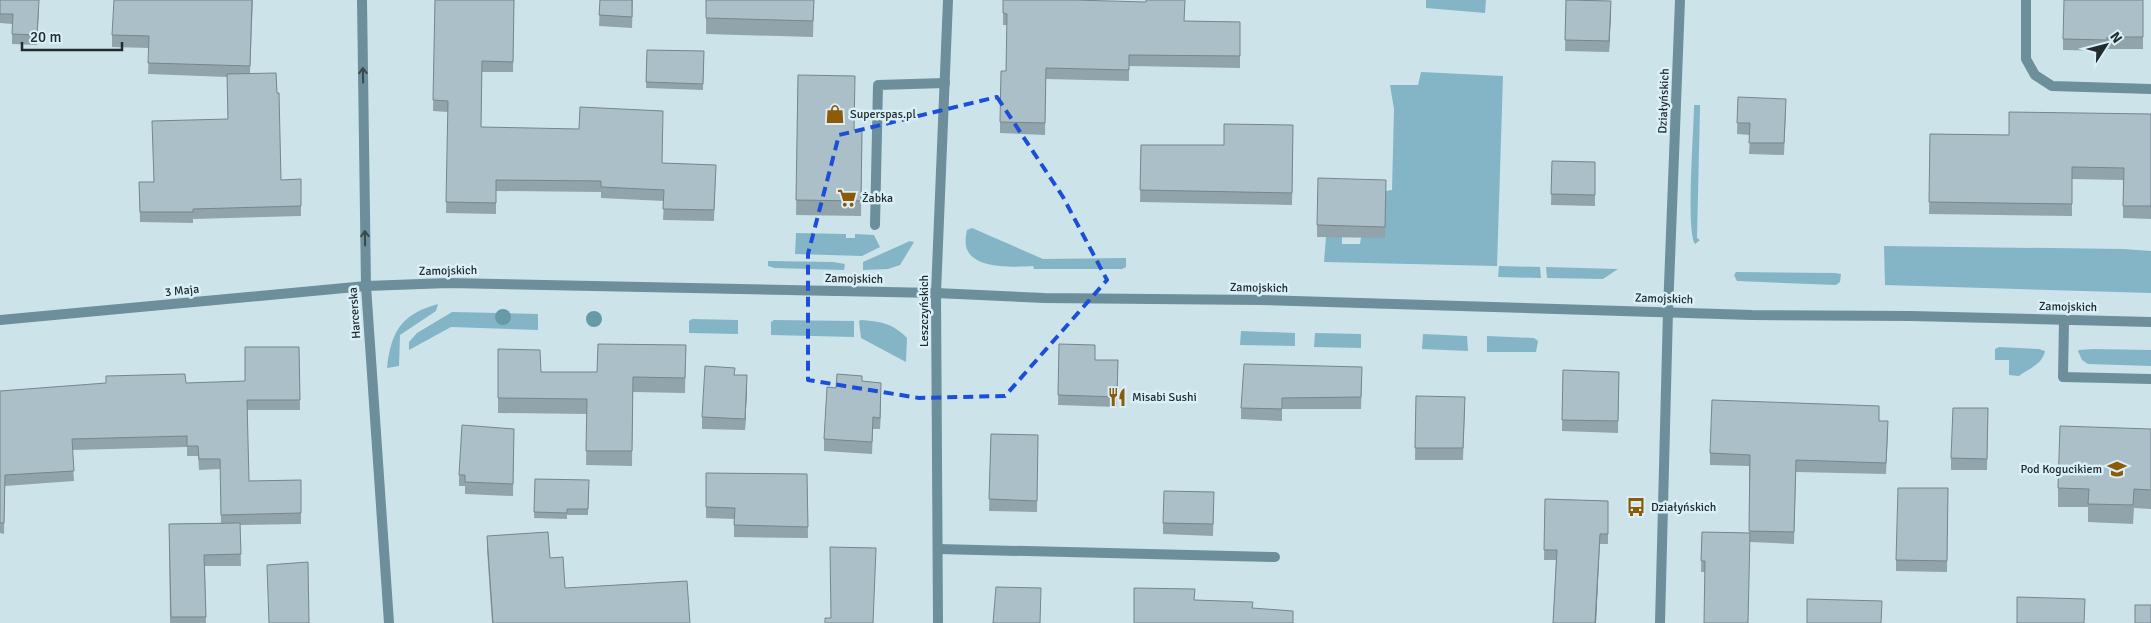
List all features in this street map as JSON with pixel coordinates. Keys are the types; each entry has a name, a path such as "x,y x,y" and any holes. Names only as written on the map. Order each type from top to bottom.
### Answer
{"street":[{"name":"Harcerska","path":"362,0 366,286 389,623"},
{"name":"Leszczyńskich","path":"938,623 936,293 948,0"},
{"name":"Działyńskich","path":"1660,623 1668,311 1680,0"},
{"path":"2026,0 2026,59 2035,75 2052,86 2151,89"},
{"path":"875,225 878,85 945,83"},
{"name":"Zamojskich","path":"366,286 508,283 936,293 1044,298 1260,300 1752,315 2151,322"},
{"name":"3 Maja","path":"0,320 366,286"},
{"path":"2064,320 2063,377 2151,379"},
{"path":"938,550 1275,557"}],"highlighted area":[{"path":"997,97 1063,197 1107,280 1005,396 919,398 808,380 808,254 839,135"}],"shaded area":[{"path":"1426,0 1486,0 1485,13 1426,8"},
{"path":"1421,72 1503,76 1497,266 1324,262 1326,237 1342,237 1342,244 1360,244 1361,238 1386,191 1392,190 1394,109 1390,85 1418,85"},
{"path":"1694,105 1700,105 1697,238 1700,240 1695,244 1692,235 1691,219"},
{"path":"972,228 1043,259 1126,258 1126,267 1122,269 1034,269 1033,266 1016,267 985,263 970,254 966,246 967,230"},
{"path":"796,233 846,234 846,238 855,238 855,234 874,235 880,247 862,256 795,254"},
{"path":"910,241 914,242 900,265 888,269 863,270 863,262"},
{"path":"1884,246 2151,251 2151,293 1885,285"},
{"path":"768,261 833,262 845,264 844,270 775,268 768,266"},
{"path":"1499,266 1540,267 1541,278 1498,277"},
{"path":"1546,267 1618,269 1603,279 1547,278"},
{"path":"1736,272 1841,274 1840,282 1836,285 1737,281 1734,275"},
{"path":"438,304 436,311 400,335 399,366 387,368 391,344 400,326 415,313"},
{"path":"452,312 538,314 538,330 451,327 409,350 409,342 417,333"},
{"path":"692,319 738,320 738,334 689,333 689,321"},
{"path":"774,320 854,321 854,337 771,335 771,322"},
{"path":"859,321 886,324 907,338 906,362 861,338"},
{"path":"1241,331 1295,333 1295,346 1240,345"},
{"path":"1315,333 1361,334 1361,348 1314,347"},
{"path":"1423,334 1467,336 1468,351 1422,349"},
{"path":"1487,336 1534,338 1538,341 1536,352 1487,352"},
{"path":"1999,347 2045,351 2038,363 2019,376 2009,375 2009,360 1995,360 1995,349"},
{"path":"2093,349 2151,350 2151,366 2088,364 2082,360 2078,351"}],"building":[{"path":"0,0 39,0 37,35 12,34 13,14 0,14"},
{"path":"114,0 252,0 250,66 148,63 149,36 112,35"},
{"path":"435,0 514,0 513,62 482,61 481,127 579,129 580,107 663,111 662,163 716,165 714,210 663,209 664,190 601,187 601,181 496,180 496,203 446,202 448,101 433,100"},
{"path":"600,0 632,0 632,17 599,15"},
{"path":"706,0 814,0 813,21 706,18"},
{"path":"1003,0 1146,2 1146,0 1185,0 1184,21 1240,22 1240,56 1129,55 1129,70 1046,68 1045,123 1000,122 1001,71 1006,71 1007,14 1003,13"},
{"path":"1566,0 1611,1 1609,41 1565,40"},
{"path":"2064,0 2143,0 2143,37 2107,37 2107,40 2063,39"},
{"path":"647,50 704,51 703,84 646,82"},
{"path":"276,73 277,93 279,93 281,180 301,179 301,206 193,209 193,212 140,212 139,182 154,182 152,121 228,119 227,74"},
{"path":"798,75 855,76 854,130 862,130 861,201 796,200"},
{"path":"1738,97 1786,99 1784,143 1749,143 1750,123 1737,123"},
{"path":"2009,112 2151,114 2151,206 2123,206 2124,168 2072,167 2072,204 1929,202 1930,134 2009,135"},
{"path":"1224,124 1293,125 1292,193 1140,190 1141,145 1224,145"},
{"path":"1552,161 1595,162 1595,195 1551,194"},
{"path":"1318,178 1386,180 1385,227 1317,225"},
{"path":"598,344 686,345 685,378 633,377 632,451 586,451 587,399 498,398 498,349 540,350 541,372 597,372"},
{"path":"1059,344 1095,345 1095,360 1118,360 1117,397 1058,395"},
{"path":"245,347 299,347 300,400 247,400 249,481 301,480 301,513 221,515 220,459 199,459 198,446 187,446 187,436 72,439 74,471 5,475 4,523 0,523 0,391 106,383 106,376 185,374 186,383 245,381"},
{"path":"1244,364 1362,367 1361,397 1282,398 1282,409 1241,408"},
{"path":"705,366 735,368 734,375 747,375 745,419 702,417"},
{"path":"1563,370 1619,372 1618,421 1562,420"},
{"path":"837,374 862,376 862,381 881,383 880,418 873,417 872,442 824,439 827,387 836,388"},
{"path":"1416,396 1465,397 1463,448 1415,448"},
{"path":"1712,400 1879,406 1879,421 1888,421 1886,463 1796,460 1794,532 1749,531 1750,455 1710,453"},
{"path":"1953,408 1988,408 1987,459 1951,458"},
{"path":"462,425 514,429 513,484 465,482 465,475 459,475"},
{"path":"2060,426 2151,429 2151,490 2134,489 2133,505 2088,504 2089,489 2058,488"},
{"path":"991,434 1038,435 1037,501 989,499"},
{"path":"706,473 807,474 808,527 734,525 735,508 706,507"},
{"path":"535,479 589,480 588,509 567,509 567,513 534,512"},
{"path":"1898,488 1948,488 1947,561 1896,560"},
{"path":"1164,491 1214,492 1213,524 1163,523"},
{"path":"1545,499 1608,501 1608,534 1600,534 1595,623 1553,623 1557,550 1544,550"},
{"path":"240,523 241,554 204,555 206,617 171,617 169,524"},
{"path":"548,532 550,558 563,557 565,588 687,581 690,623 493,623 487,536"},
{"path":"1702,532 1750,533 1748,623 1704,623 1705,561 1701,561"},
{"path":"830,547 876,548 873,623 825,623 825,618 831,618"},
{"path":"308,562 309,623 269,623 267,565"},
{"path":"996,587 1041,588 1040,623 993,623"},
{"path":"1134,588 1195,589 1194,600 1253,602 1252,608 1293,611 1293,623 1134,623"},
{"path":"2017,597 2085,599 2084,623 2017,623"},
{"path":"1807,599 1882,601 1881,623 1807,623"},
{"path":"2135,605 2151,605 2151,623 2135,623"}],"place":[{"name":"Superspas.pl","path":"835,114"},
{"name":"Żabka","path":"847,198"},
{"name":"Misabi Sushi","path":"1117,397"},
{"name":"Pod Kogucikiem","path":"2117,469"},
{"name":"Działyńskich","path":"1636,507"}]}
